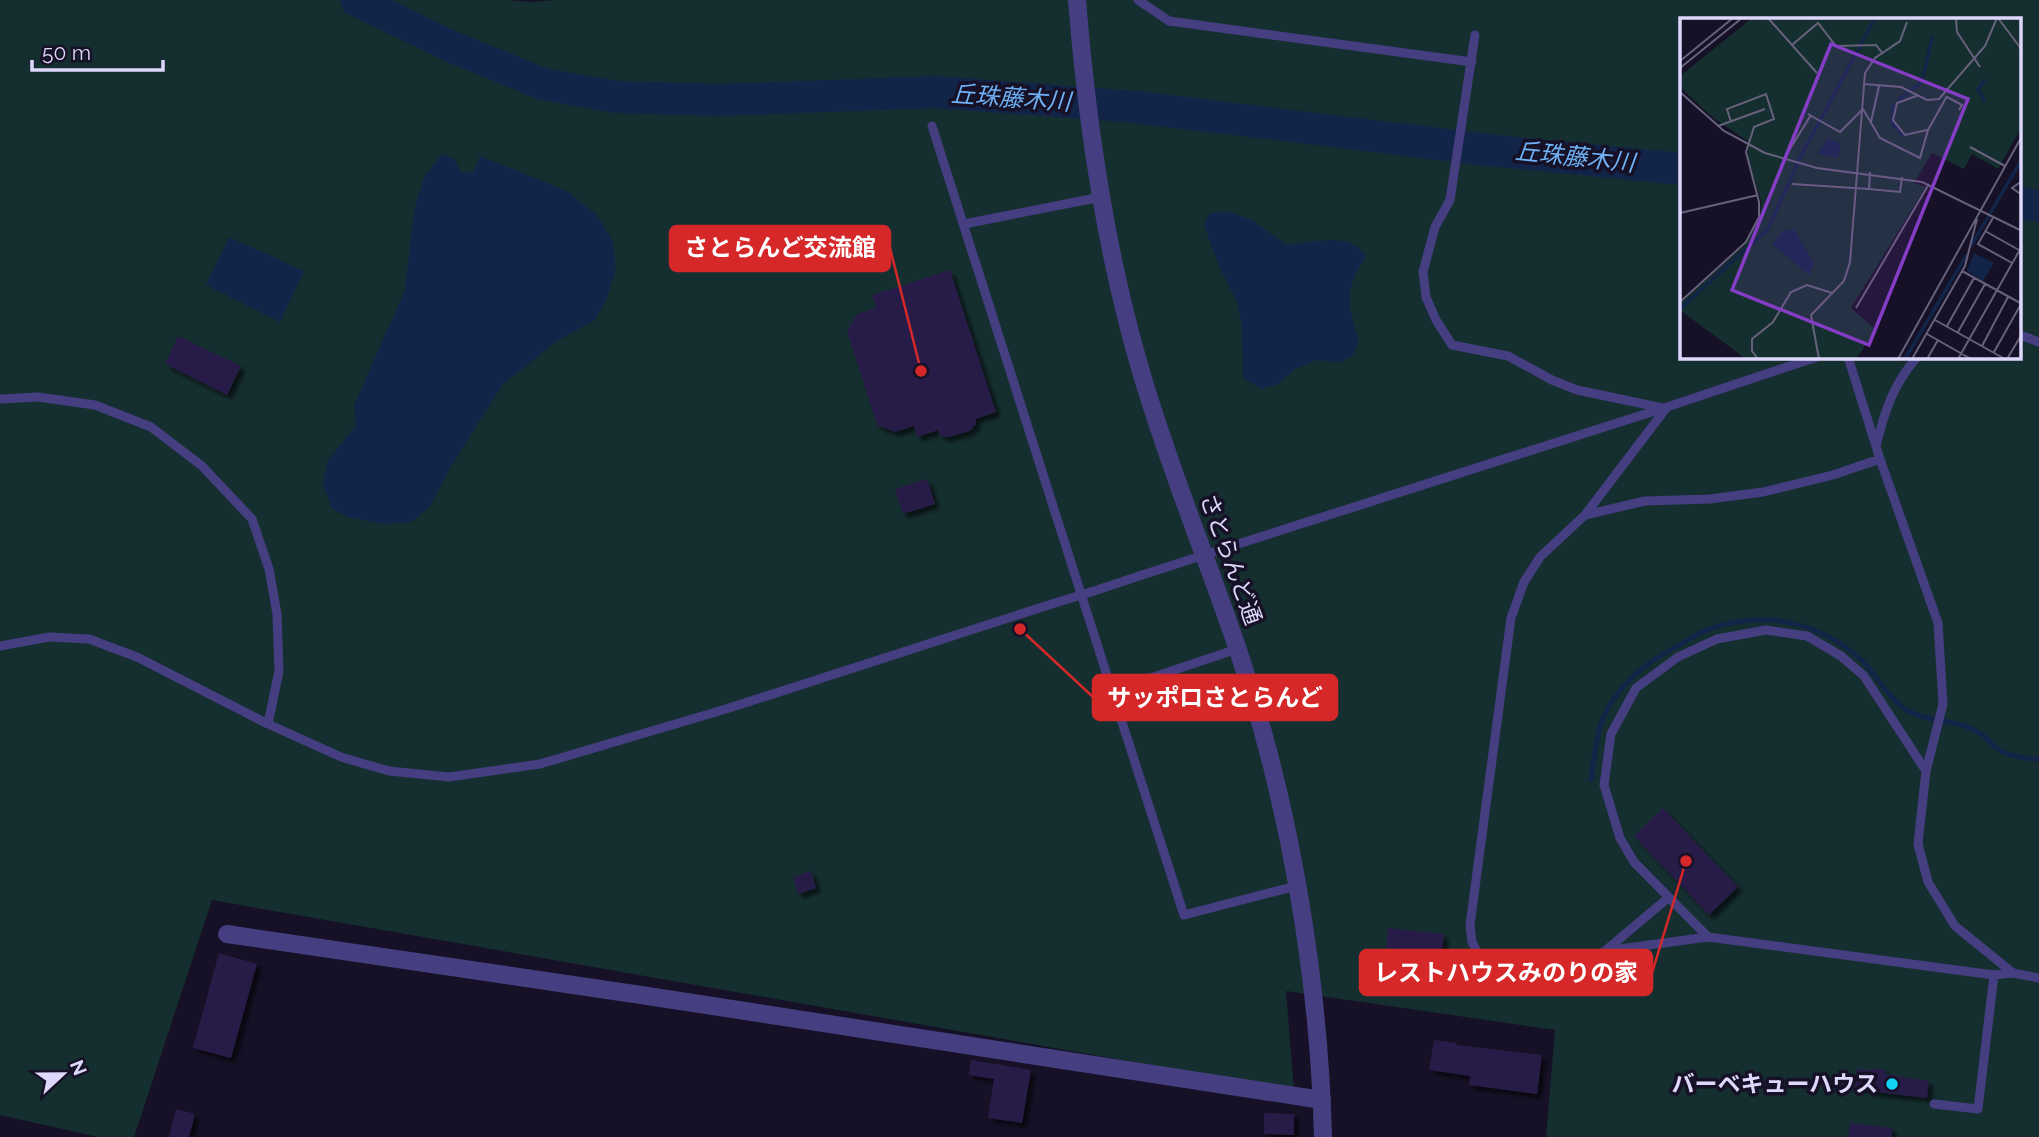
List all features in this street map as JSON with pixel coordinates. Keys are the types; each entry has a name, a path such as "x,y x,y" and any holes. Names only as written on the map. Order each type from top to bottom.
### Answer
{"street":[{"name":"さとらんど通","path":"1077,0 1082,65 1101,197 1142,375 1237,649 1264,737 1286,826 1310,977 1318,1045 1323,1137"},
{"path":"227,934 1322,1100"}],"lane":[{"path":"1138,0 1169,21 1472,62"},
{"path":"1475,35 1450,200 1435,227 1423,272 1426,297 1436,320 1452,345 1508,356 1577,390 1666,408"},
{"path":"932,126 1184,915 1296,886"},
{"path":"964,224 1101,197"},
{"path":"2022,336 2039,342"},
{"path":"0,646 49,637 89,639 137,657 268,724 341,757 389,771 449,777 540,764 726,709 1811,359"},
{"path":"1849,359 1880,459 1938,623 1942,708 1926,771 1919,844 1928,882 1955,926 2013,973"},
{"path":"1876,446 1885,409 1902,375 1915,359"},
{"path":"0,399 38,397 95,405 151,428 202,466 252,519 269,569 277,614 279,671 268,724"},
{"path":"1666,408 1585,515 1540,556 1524,582 1511,618 1470,925 1472,942 1482,961 1497,976 1533,981 1581,964 1605,951 1668,898"},
{"path":"1585,515 1645,501 1710,499 1763,492 1833,475 1880,459"},
{"path":"1708,937 1634,862 1620,838 1604,785 1611,734 1636,688 1678,657 1717,639 1766,630 1807,636 1841,656 1864,676 1926,771"},
{"path":"1112,691 1237,649"},
{"path":"1605,951 1708,937 1994,975 2013,973 2039,978"},
{"path":"1934,1104 1978,1109 1994,975"}],"green space":[{"path":"0,0 2039,0 2039,1137 1546,1137 1555,1030 1286,991 1294,1090 212,900 134,1137 98,1137 0,1115"}],"water":[{"path":"442,154 455,160 461,172 473,173 480,156 567,191 596,214 612,240 616,268 607,298 595,320 557,341 503,384 450,468 429,508 411,522 383,524 348,517 332,509 323,485 327,462 356,425 354,405 405,290 414,211 424,177"},
{"path":"1228,212 1252,220 1287,245 1340,241 1359,248 1366,256 1351,289 1350,307 1359,342 1353,355 1341,362 1316,360 1295,369 1278,384 1262,389 1243,378 1242,327 1237,302 1218,264 1204,225 1210,213"},
{"path":"229,237 304,271 280,322 206,285"}],"building":[{"path":"950,270 996,412 975,419 976,424 970,431 948,437 940,436 938,430 917,437 914,426 895,432 877,425 847,331 857,314 876,308 872,295"},
{"path":"178,336 241,366 227,395 165,364"},
{"path":"927,479 935,504 903,514 895,489"},
{"path":"1663,808 1738,887 1709,915 1634,836"},
{"path":"811,871 816,888 798,894 793,877"},
{"path":"1388,928 1444,934 1442,954 1386,948"},
{"path":"219,953 257,964 231,1058 193,1048"},
{"path":"1434,1040 1542,1055 1537,1094 1469,1085 1470,1076 1429,1070"},
{"path":"971,1060 1031,1070 1022,1123 988,1118 994,1079 969,1075"},
{"name":"バーベキューハウス","path":"1857,1068 1886,1070 1885,1074 1929,1081 1927,1098 1866,1091 1867,1088 1855,1087"},
{"path":"176,1109 195,1114 189,1137 169,1137"},
{"path":"1264,1113 1294,1114 1294,1135 1264,1134"},
{"path":"1850,1123 1892,1128 1892,1137 1848,1137"}],"waterway":[{"name":"丘珠藤木川","path":"356,0 450,46 543,84 616,97 719,100 935,92 1135,107 1488,150 1680,169"},
{"name":"丘珠藤木川","path":"2022,203 2039,206"},
{"path":"1591,780 1603,718 1632,677 1663,654 1703,632 1747,620 1788,622 1826,635 1860,659 1902,707 1920,716 1969,728 2007,754 2039,759"}],"place":[{"name":"さとらんど交流館","path":"921,371"},
{"name":"サッポロさとらんど","path":"1020,629"},
{"name":"レストハウスみのりの家","path":"1686,861"},
{"name":"バーベキューハウス","path":"1892,1084"}]}
